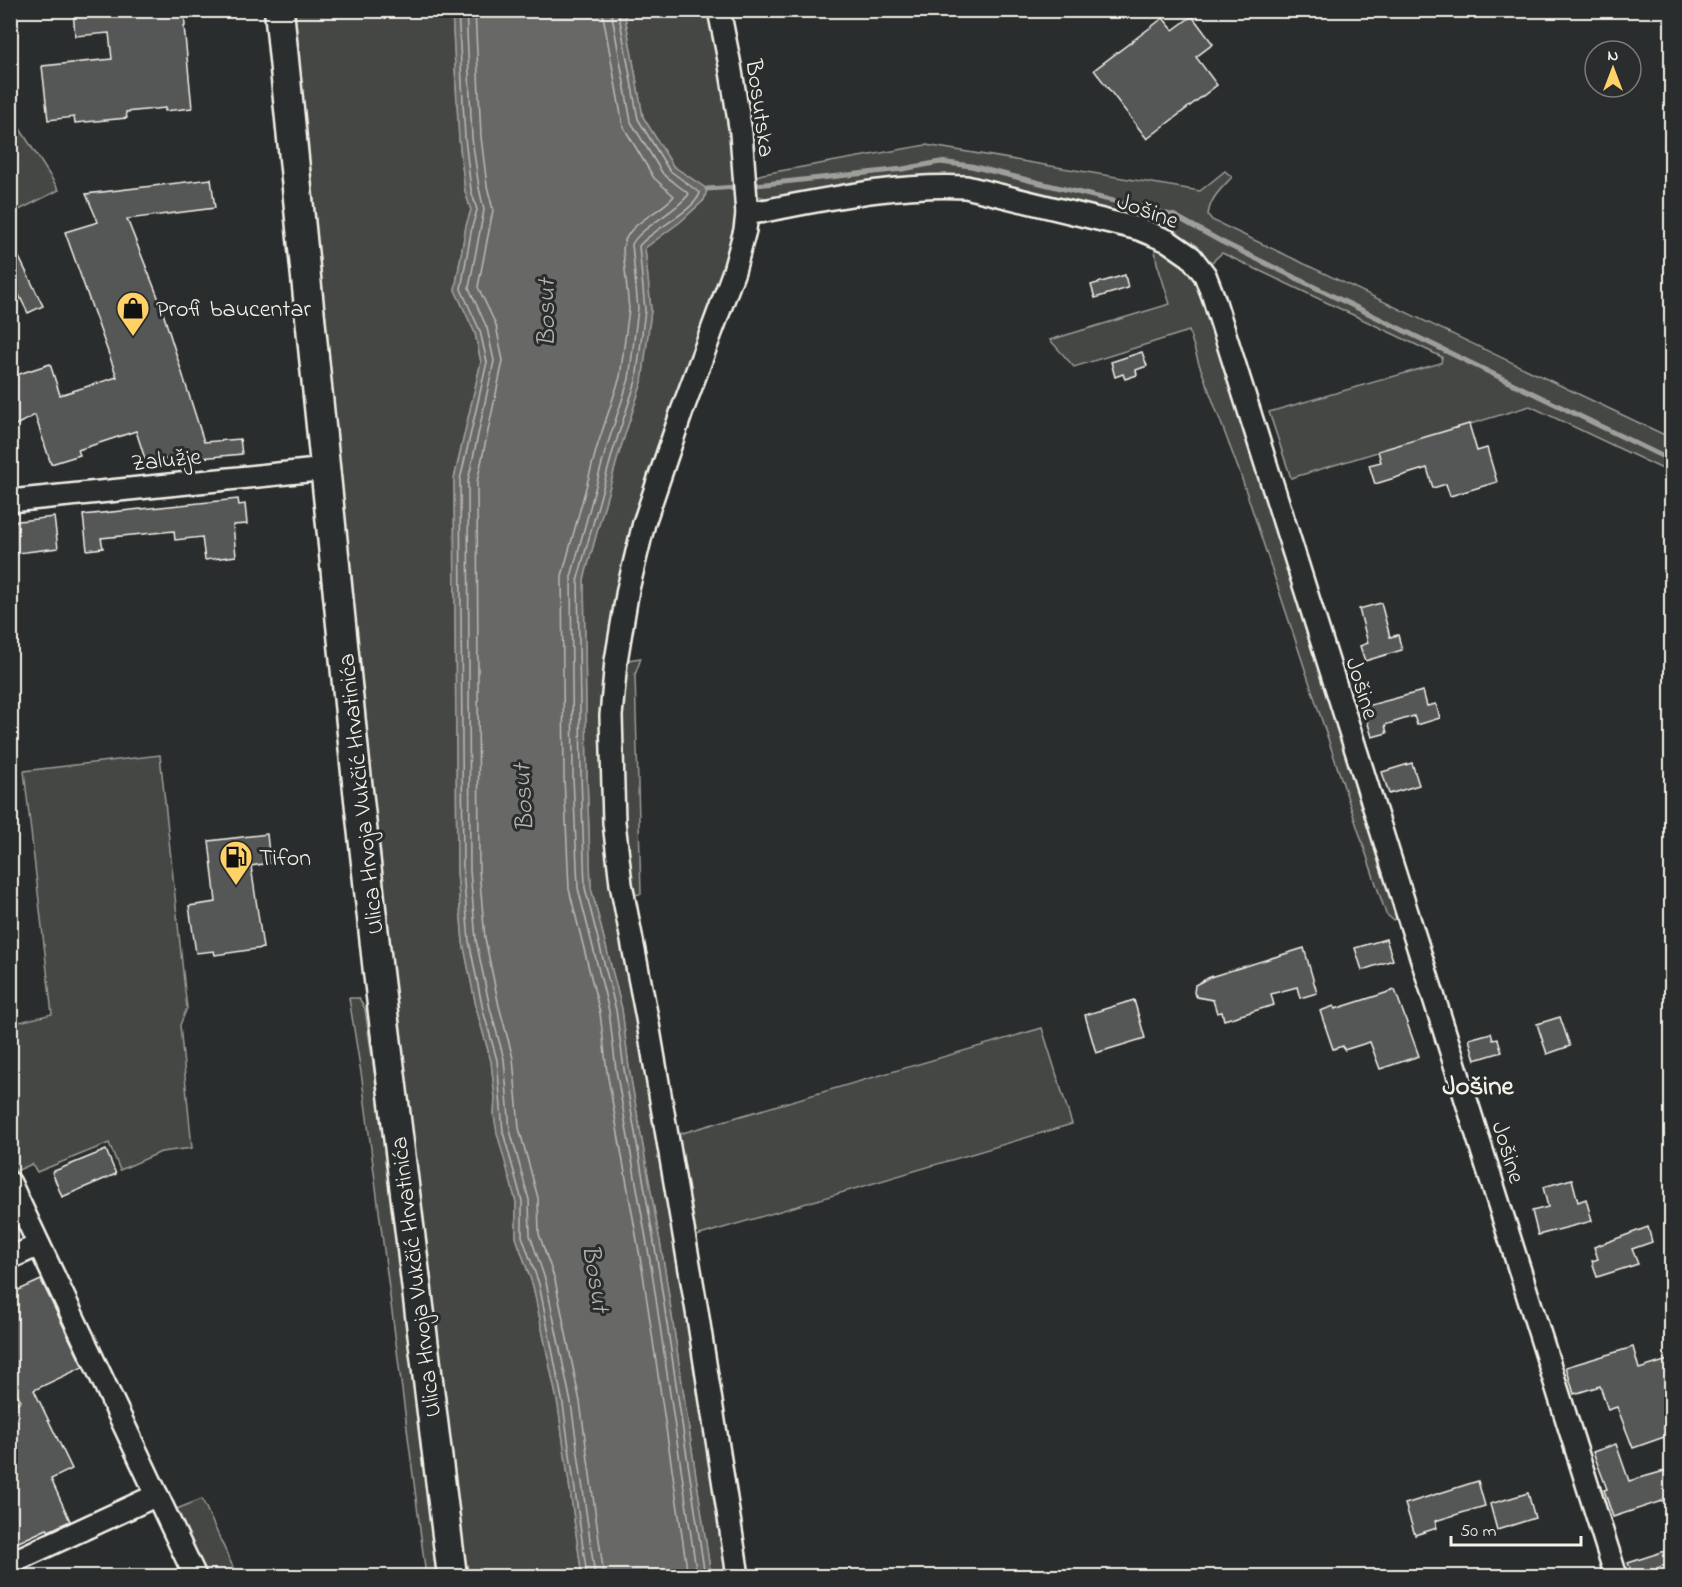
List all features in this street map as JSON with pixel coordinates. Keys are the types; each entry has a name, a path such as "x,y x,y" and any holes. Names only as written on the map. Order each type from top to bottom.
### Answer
{"main road":[{"name":"Ulica Hrvoja Vukčić Hrvatinića","path":"279,10 378,972 452,1576"}],"street":[{"name":"Bosutska","path":"719,10 741,133 747,214 745,230 734,271 682,411 644,523 628,589 616,661 611,716 615,822 621,884 648,1018 738,1576"},
{"name":"Jošine","path":"747,214 906,187 938,185 966,187 1139,229 1168,241 1191,256 1204,275 1213,296 1616,1576"},
{"name":"Zalužje","path":"10,501 327,469"},
{"path":"10,1183 195,1576"},
{"path":"10,1258 39,1245"},
{"path":"10,1563 157,1495"}],"shaded area":[{"path":"293,11 452,11 459,139 465,191 471,210 455,290 475,333 481,362 454,479 457,872 463,942 477,1011 491,1061 495,1098 494,1116 516,1202 516,1237 533,1286 558,1405 582,1576 469,1576 463,1547 393,996"},
{"path":"624,11 712,11 723,69 739,199 731,251 645,494 605,768 731,1576 711,1576 665,1270 629,1068 622,1009 591,888 584,579 619,453 642,382 651,310 645,248 680,222 704,200 707,189 673,166 643,117"},
{"path":"10,113 59,190 11,214 10,214"},
{"path":"926,145 1200,191 1225,171 1232,177 1211,204 1208,215 1212,220 1671,438 1671,473 1530,406 1291,478 1269,412 1441,363 1442,357 1222,253 1212,262 1210,268 1187,244 985,183 947,176 927,177 776,200 756,196 753,177 763,174"},
{"path":"1154,243 1163,247 1198,275 1398,918 1393,920 1386,914 1241,476 1189,331 1074,367 1050,340 1170,304 1157,263"},
{"path":"641,658 635,675 641,894 629,895 619,816 621,661"},
{"path":"160,755 187,1008 180,1025 192,1148 161,1152 120,1170 109,1143 37,1172 32,1164 16,1171 10,1160 11,1024 52,1014 24,771"},
{"path":"349,998 359,998 365,1009 380,1112 388,1139 442,1576 426,1576 362,1079"},
{"path":"1042,1028 1072,1124 693,1237 672,1136"},
{"path":"202,1499 237,1576 204,1576 174,1510"}],"water":[{"name":"Bosut","path":"452,11 624,11 643,117 673,166 707,189 704,200 680,222 645,248 651,310 642,382 619,453 584,579 591,888 622,1009 629,1068 665,1270 711,1576 582,1576 558,1405 533,1286 516,1237 516,1202 497,1133 491,1061 477,1011 463,942 457,872 454,479 481,362 475,333 455,290 471,210 465,191 459,139"}],"building":[{"path":"73,10 184,10 192,108 126,112 127,118 75,123 74,117 48,120 42,66 112,59 109,33 75,36"},
{"path":"1192,16 1213,44 1196,57 1217,85 1147,139 1094,70 1163,18 1173,30"},
{"path":"211,179 215,208 127,219 158,297 204,442 240,439 242,454 180,460 178,455 147,465 136,431 78,450 80,455 51,464 35,415 10,428 10,379 50,364 60,395 117,377 65,232 98,222 86,194"},
{"path":"10,239 43,306 28,313 10,277"},
{"path":"1125,275 1128,288 1095,298 1091,285"},
{"path":"1142,352 1147,366 1136,370 1137,375 1125,379 1123,374 1115,377 1111,362"},
{"path":"1469,424 1477,451 1487,448 1497,482 1450,496 1446,484 1433,488 1427,468 1375,484 1369,465 1381,462 1378,451"},
{"path":"238,499 239,505 245,504 247,524 233,525 236,556 205,560 202,537 175,540 174,531 101,538 103,548 87,550 83,515"},
{"path":"54,517 58,548 10,554 10,522"},
{"path":"1381,603 1390,637 1398,635 1402,650 1365,661 1360,646 1368,643 1359,609"},
{"path":"1423,691 1427,706 1436,704 1440,718 1417,725 1414,716 1385,725 1387,733 1372,737 1363,707"},
{"path":"1412,763 1419,785 1389,794 1382,772"},
{"path":"267,834 270,863 251,866 263,948 215,955 214,951 196,953 189,906 216,902 209,841"},
{"path":"1386,939 1393,960 1362,970 1355,948"},
{"path":"1304,948 1317,993 1300,998 1297,987 1271,994 1274,1005 1224,1020 1222,1012 1217,1013 1213,1000 1197,997 1194,993 1195,985 1210,977"},
{"path":"1395,990 1419,1056 1380,1069 1370,1042 1344,1050 1343,1046 1333,1049 1320,1011 1334,1006 1335,1009"},
{"path":"1134,1000 1145,1038 1096,1053 1085,1015"},
{"path":"1560,1017 1570,1046 1547,1054 1537,1024"},
{"path":"1491,1033 1493,1040 1498,1039 1502,1052 1475,1060 1469,1039"},
{"path":"106,1150 116,1174 62,1197 52,1172"},
{"path":"1572,1179 1578,1202 1586,1199 1592,1221 1538,1235 1532,1211 1548,1207 1543,1187"},
{"path":"1648,1227 1652,1242 1632,1249 1638,1264 1597,1277 1592,1261 1598,1259 1594,1247"},
{"path":"41,1280 83,1367 34,1390 72,1469 51,1479 70,1521 10,1546 10,1406 21,1401 10,1380 10,1294"},
{"path":"1633,1347 1639,1369 1671,1359 1671,1426 1664,1428 1667,1436 1633,1448 1617,1407 1608,1410 1600,1386 1574,1394 1566,1367"},
{"path":"1616,1444 1629,1481 1668,1470 1671,1498 1613,1517 1604,1490 1607,1489 1593,1452"},
{"path":"1478,1481 1485,1506 1435,1521 1437,1528 1415,1535 1405,1504"},
{"path":"1528,1493 1535,1518 1497,1530 1490,1504"},
{"path":"1671,1549 1671,1563 1657,1568 1660,1576 1633,1576 1628,1563"}],"waterway":[{"path":"756,185 903,169 940,162 971,166 1175,216 1222,242 1672,461"},
{"path":"707,189 736,187"}],"place":[{"name":"Profi baucentar","path":"133,337"},
{"name":"Tifon","path":"236,886"}],"district":[{"name":"Jošine","path":"1478,1085"}]}
